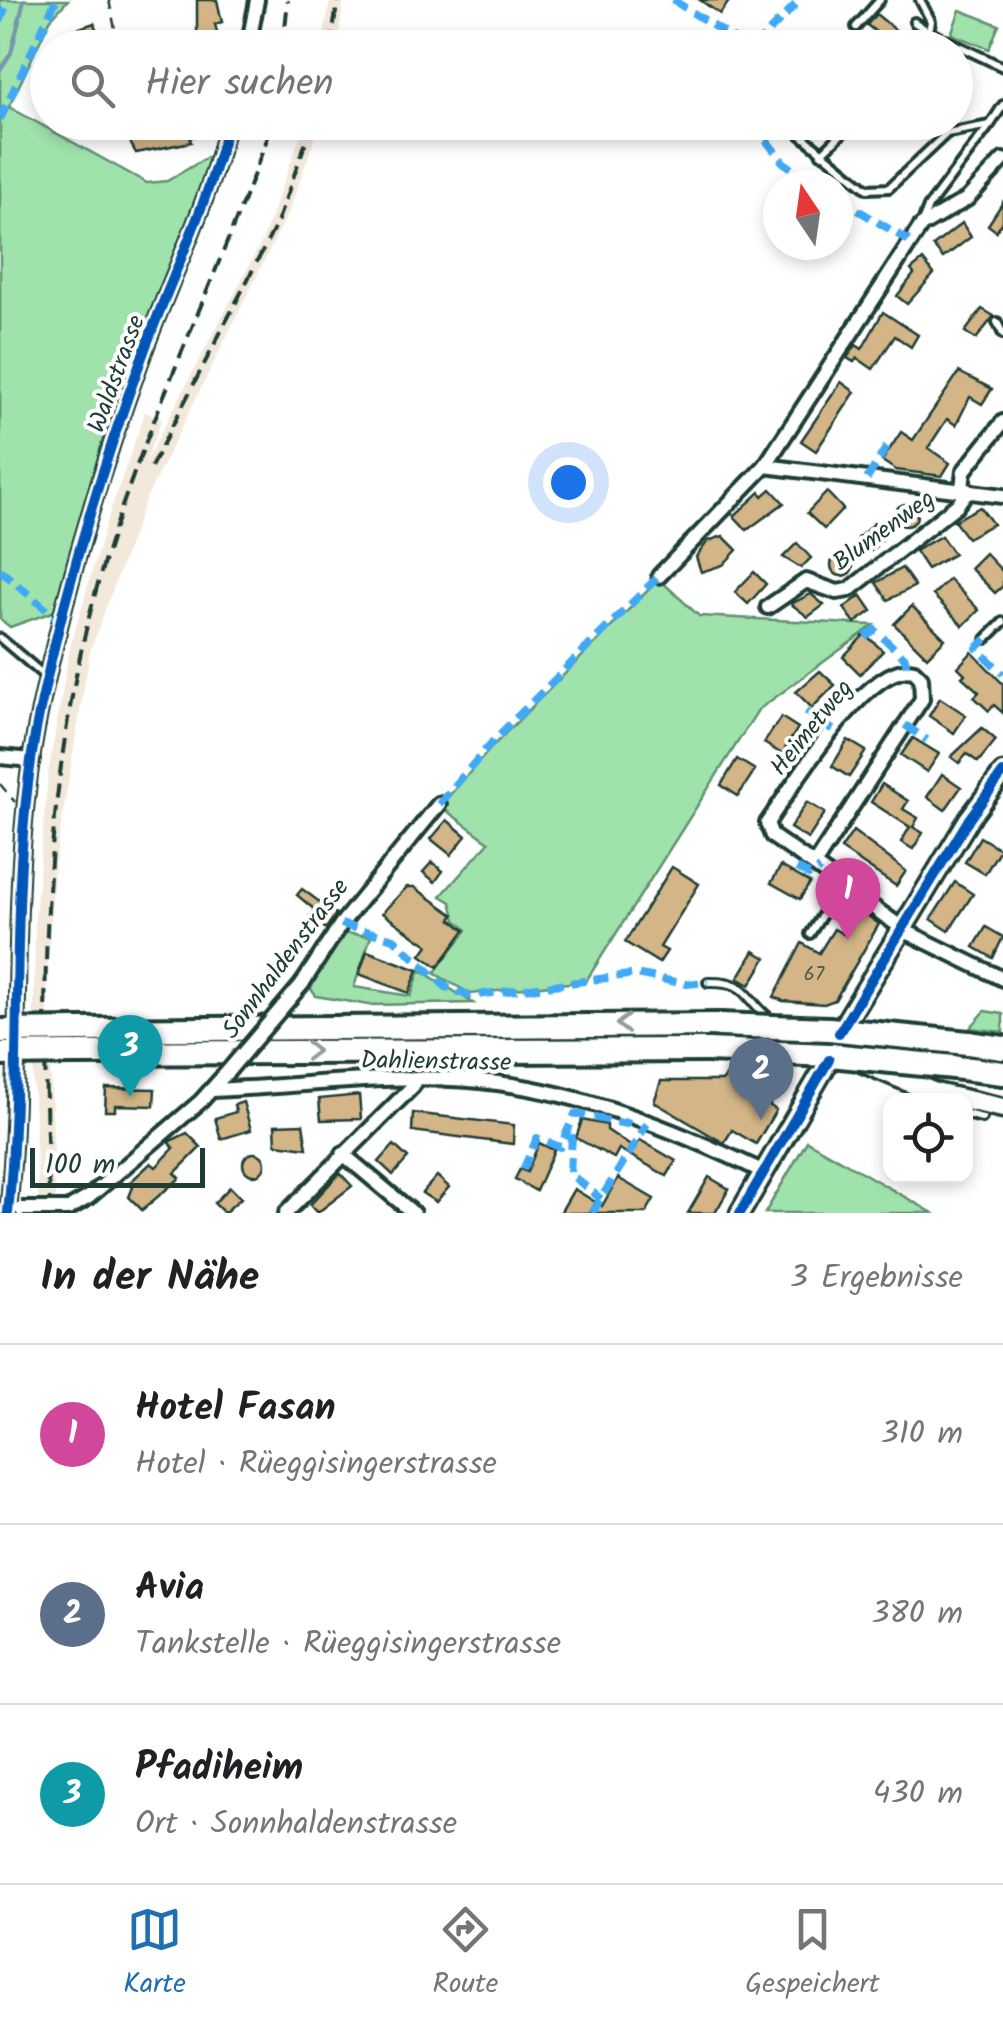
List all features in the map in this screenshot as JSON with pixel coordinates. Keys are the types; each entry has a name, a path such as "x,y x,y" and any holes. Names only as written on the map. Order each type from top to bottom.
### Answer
{"highway":[{"path":"0,1054 76,1042 720,1025 865,1032 1003,1048"},
{"path":"0,1030 76,1042 830,1054 1003,1073"}],"street":[{"path":"251,30 257,0"},
{"name":"Waldstrasse","path":"13,1210 7,1136 20,882 32,760 48,679 121,416 221,140"},
{"path":"659,576 765,466 921,226 967,199 1003,160"},
{"path":"965,489 964,470 1003,422"},
{"path":"765,466 1003,496"},
{"name":"Blumenweg","path":"768,607 806,581 837,592 850,590 957,506 965,489"},
{"name":"Heimetweg","path":"814,864 922,699 921,678 914,671 892,673 864,696 815,754 768,823 772,836 906,927 909,933 1003,979"},
{"path":"0,757 32,760"},
{"path":"840,1033 969,819 1003,773"},
{"name":"Sonnhaldenstrasse","path":"13,1210 68,1209 89,1197 212,1090 302,984 341,924 439,804"},
{"path":"840,1033 828,1033 820,1042 822,1054 837,1056 929,1093"},
{"path":"740,1213 848,1044 840,1033"},
{"path":"286,1213 412,1086 414,1078"},
{"name":"Dahlienstrasse","path":"212,1090 414,1078 477,1080 582,1100 764,1172"},
{"path":"973,1103 1003,1108"},
{"path":"343,1154 413,1213"}],"lane":[{"path":"856,26 880,0"},
{"path":"920,0 930,20 929,30"},
{"path":"914,22 926,30"},
{"path":"973,53 1003,68"},
{"path":"921,226 928,207 1003,105"},
{"path":"973,127 990,125"},
{"path":"805,140 867,188 880,191 890,188 939,140"},
{"path":"821,154 835,140"},
{"path":"997,322 1003,334"},
{"path":"986,639 1003,622"},
{"path":"0,638 48,679"},
{"path":"810,934 842,884"},
{"path":"708,982 730,982 748,992 759,1010 783,1030 820,1042"},
{"path":"764,1056 783,1030"},
{"path":"973,1116 982,1118"}],"path":[{"path":"108,0 115,30"},
{"path":"0,784 21,812"}],"shaded area":[{"path":"330,0 344,0 340,30 325,30"},
{"path":"299,140 314,140 290,209 144,503 90,652 54,868 47,977 56,1213 39,1213 33,1076 35,917 48,774 69,652 106,523 145,412 162,419 145,463 262,241"}],"green space":[{"path":"0,0 68,0 45,30 30,30 30,62 9,107 30,119 30,140 69,140 147,183 167,181 213,154 195,211 107,423 58,610 10,627 0,619"},
{"path":"960,10 999,25 989,49 973,43 973,30 952,30"},
{"path":"659,579 699,616 874,625 758,710 586,981 471,994 434,973 467,930 456,920 451,902 441,896 489,842 440,806 493,746"},
{"path":"342,933 371,936 354,987 411,996 420,970 473,1003 369,1005 316,996 311,989 327,952"},
{"path":"985,1011 1003,1014 1003,1032 970,1028"},
{"path":"807,1141 933,1213 765,1213"}],"building":[{"path":"197,0 217,0 222,22 215,24 216,30 197,30"},
{"path":"700,0 730,0 720,14"},
{"path":"876,14 895,30 873,30 867,25"},
{"path":"94,23 96,30 73,30"},
{"path":"130,140 191,142 136,153"},
{"path":"1003,202 1003,221 996,231 988,225"},
{"path":"962,223 971,237 943,258 933,246"},
{"path":"923,260 934,274 907,304 897,296 914,274 911,270"},
{"path":"982,309 994,316 976,339 965,332"},
{"path":"883,312 918,335 911,347 895,336 873,369 857,358 854,362 847,358 856,345 862,349"},
{"path":"959,372 992,389 982,404 970,397 956,425 947,419 928,448 950,463 942,476 896,470 882,461 901,432 913,440"},
{"path":"841,382 855,392 816,451 801,441"},
{"path":"771,489 784,503 747,530 734,516 760,492 763,496"},
{"path":"827,492 843,509 824,529 807,513"},
{"path":"902,504 910,504 917,515 910,526 902,526 895,519 895,511"},
{"path":"980,507 993,524 967,538 954,521"},
{"path":"874,523 886,535 871,551 858,538"},
{"path":"723,536 737,550 723,565 701,572 696,557 708,541"},
{"path":"941,536 954,554 927,569 915,551"},
{"path":"797,543 811,558 801,568 783,557"},
{"path":"985,553 1003,572 1003,586 995,593 970,568"},
{"path":"842,554 850,557 850,573 842,576 834,573 831,565 834,557"},
{"path":"902,568 915,586 888,600 876,583"},
{"path":"754,572 766,584 748,604 735,592"},
{"path":"949,579 979,610 963,626 933,595"},
{"path":"811,594 824,605 808,617 791,604"},
{"path":"861,595 872,611 855,623 844,608"},
{"path":"912,606 945,639 927,657 894,624"},
{"path":"865,634 883,651 860,674 843,657"},
{"path":"972,652 1003,684 1003,713 994,705 989,711 974,697 979,692 962,677 965,674 958,667"},
{"path":"820,671 835,685 812,708 796,692"},
{"path":"940,698 966,715 954,733 929,716"},
{"path":"781,717 798,728 782,754 764,743"},
{"path":"982,728 996,740 978,762 967,754 959,763 951,757"},
{"path":"913,738 939,754 927,772 901,755"},
{"path":"848,740 866,751 849,777 832,766"},
{"path":"737,759 755,770 738,796 721,785"},
{"path":"942,774 961,787 945,810 927,797"},
{"path":"882,784 908,801 903,809 918,818 913,827 923,833 913,849 901,842 910,827 871,802"},
{"path":"807,802 825,813 808,839 790,828"},
{"path":"447,820 466,836 451,855 431,839"},
{"path":"853,831 906,871 896,886 841,849"},
{"path":"980,837 1000,849 985,874 965,862"},
{"path":"432,862 443,871 435,882 423,872"},
{"path":"781,866 810,883 800,899 771,883"},
{"path":"672,867 699,884 660,947 667,951 659,963 625,942"},
{"path":"955,882 973,894 949,931 931,919"},
{"path":"407,887 414,887 454,915 451,919 465,930 438,967 421,955 428,945 382,913"},
{"path":"302,889 336,914 326,929 310,916 315,910 297,895"},
{"path":"860,910 879,924 835,1000 824,1004 774,997 802,943 819,953 834,929 845,935"},
{"path":"986,927 1003,937 993,958 974,947"},
{"path":"367,951 418,970 409,993 359,974"},
{"path":"754,951 766,958 750,985 738,978"},
{"path":"728,1074 738,1078 787,1077 769,1105 776,1110 756,1144 732,1130 724,1143 654,1102 661,1081 722,1081"},
{"path":"106,1088 155,1089 154,1106 115,1105 115,1111 105,1111"},
{"path":"359,1095 361,1119 321,1120 319,1099"},
{"path":"243,1102 251,1130 221,1139 215,1118 236,1112 234,1105"},
{"path":"413,1113 514,1125 513,1144 412,1131"},
{"path":"582,1120 607,1125 607,1130 635,1149 640,1140 676,1161 667,1176 619,1149 614,1158 576,1138"},
{"path":"303,1124 307,1148 276,1144 275,1125"},
{"path":"187,1133 201,1147 175,1173 180,1178 142,1210 129,1197 133,1187 129,1183 151,1163 156,1167 174,1148 168,1142"},
{"path":"539,1143 554,1150 536,1191 515,1179 520,1169 527,1172"},
{"path":"394,1145 408,1158 393,1175 379,1162"},
{"path":"250,1153 258,1153 265,1164 258,1175 250,1175 243,1168 243,1160"},
{"path":"340,1173 352,1186 317,1213 310,1205"},
{"path":"437,1176 449,1187 436,1202 422,1193"},
{"path":"709,1177 729,1189 715,1213 688,1213"},
{"path":"618,1178 654,1199 646,1213 560,1213 574,1189 602,1206"},
{"path":"230,1187 241,1198 224,1213 214,1203"}],"waterway":[{"path":"0,70 11,53 24,0"}],"railway":[{"path":"285,30 288,0"},
{"path":"333,30 338,0"},
{"path":"50,1213 46,951 59,779 72,694 116,524 266,140"},
{"path":"151,467 277,223 307,140"}],"marked path":[{"path":"0,22 8,0"},
{"path":"42,30 56,0"},
{"path":"673,0 720,30"},
{"path":"771,30 800,0"},
{"path":"0,119 30,55"},
{"path":"766,140 794,170"},
{"path":"853,207 909,241"},
{"path":"867,479 891,440"},
{"path":"0,570 61,622"},
{"path":"439,804 494,740 659,576"},
{"path":"865,637 875,630 905,658 907,669"},
{"path":"986,639 977,648 1003,674"},
{"path":"806,711 833,730"},
{"path":"905,725 927,740"},
{"path":"797,868 809,875 820,869"},
{"path":"341,924 394,939 446,987 470,996 636,974 686,984 708,982"},
{"path":"523,1170 537,1138 560,1147 575,1114 626,1124 628,1116"},
{"path":"592,1213 647,1124"},
{"path":"572,1134 570,1174 601,1199"}],"cycle path":[{"path":"8,1213 19,900 29,776 39,714 84,534 112,444 223,140"},
{"path":"839,1033 969,819 1003,773"},
{"path":"740,1213 829,1060"}],"place":[{"name":"Hotel Fasan","path":"848,940"},
{"name":"Pfadiheim","path":"130,1097"},
{"name":"Avia","path":"761,1120"}]}
